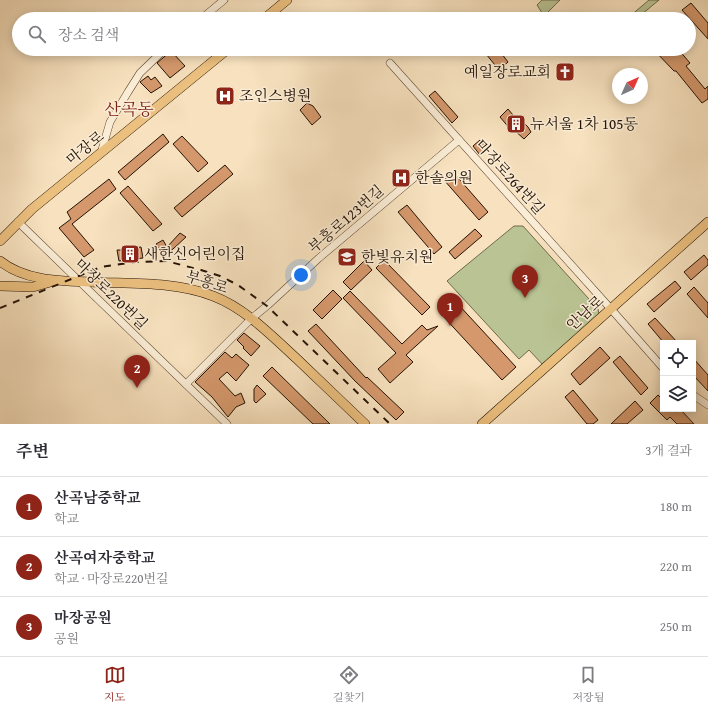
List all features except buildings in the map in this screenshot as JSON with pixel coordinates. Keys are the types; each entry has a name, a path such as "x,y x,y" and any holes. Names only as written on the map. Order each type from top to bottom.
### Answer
{"main road":[{"path":"272,12 287,0"},
{"name":"마장로","path":"0,241 18,222 219,56"},
{"name":"안남로","path":"482,424 708,222"},
{"name":"부흥로","path":"0,261 26,275 79,282 168,286 192,290 213,296 231,304 268,332 365,424"},
{"path":"0,286 33,287 57,280"}],"street":[{"path":"209,12 224,0"},
{"path":"101,153 110,122 140,73 158,56"},
{"name":"마장로264번길","path":"390,63 660,365"},
{"name":"부흥로123번길","path":"251,319 319,258 459,140"},
{"name":"마장로220번길","path":"18,222 227,424"},
{"path":"186,384 251,319"},
{"path":"696,396 708,405"}],"green space":[{"path":"542,0 560,0 548,12 541,12 537,5"},
{"path":"649,0 659,0 644,12 635,12"},
{"path":"514,226 523,226 598,309 599,314 543,365 529,350 519,359 447,281"}],"railway":[{"path":"0,308 101,267 135,262 166,261 201,270 220,276 238,285 267,306 390,424"}],"place":[{"name":"예일장로교회","path":"565,72"},
{"name":"조인스병원","path":"225,96"},
{"name":"뉴서울 1차 105동","path":"516,124"},
{"name":"한솔의원","path":"401,178"},
{"name":"새한신어린이집","path":"130,254"},
{"name":"한빛유치원","path":"347,257"},
{"name":"마장공원","path":"525,298"},
{"name":"산곡남중학교","path":"450,326"},
{"name":"산곡여자중학교","path":"137,388"}],"district":[{"name":"산곡동","path":"129,109"}]}
